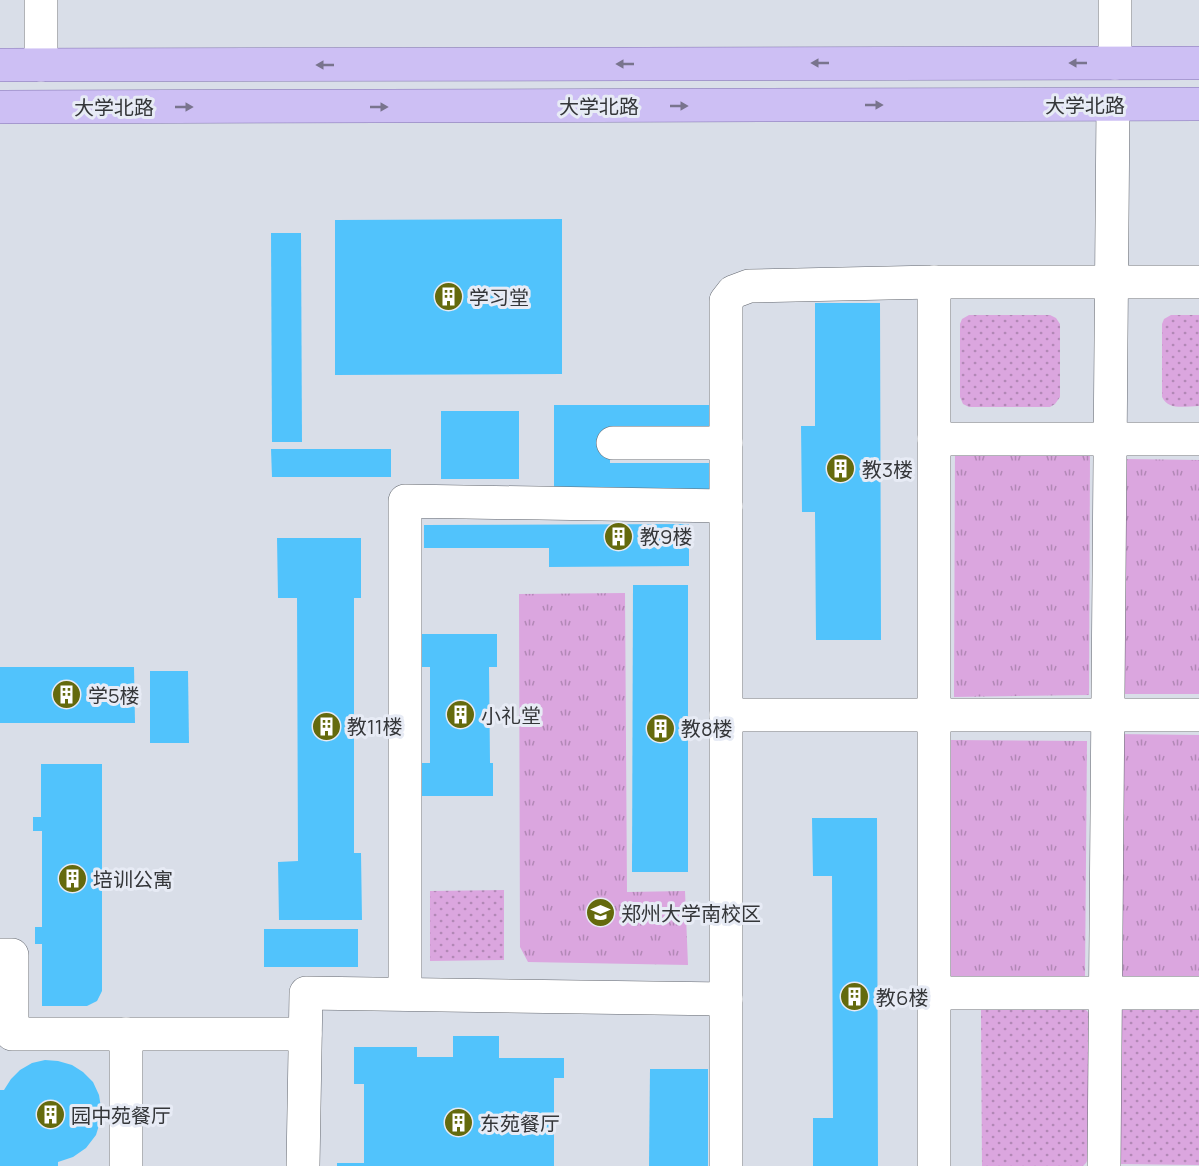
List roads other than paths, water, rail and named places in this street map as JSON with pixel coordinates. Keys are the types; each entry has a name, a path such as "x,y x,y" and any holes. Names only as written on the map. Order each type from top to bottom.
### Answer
{"main road":[{"path":"0,65 1199,63"},
{"name":"大学北路","path":"0,108 1199,104"}],"street":[{"path":"41,0 41,65"},
{"path":"1115,0 1115,63"},
{"path":"1104,1166 1113,105"},
{"path":"726,1166 726,301 734,292 749,286 934,282 1199,282"},
{"path":"934,282 934,1166"},
{"path":"934,439 1199,439"},
{"path":"613,443 726,443"},
{"path":"405,994 405,501 726,506"},
{"path":"726,715 1199,715"},
{"path":"0,955 12,955 12,1034 305,1034"},
{"path":"303,1166 306,993 726,999"},
{"path":"934,993 1199,993"},
{"path":"126,1034 126,1166"}],"place":[{"name":"学习堂","path":"448,297"},
{"name":"教3楼","path":"841,469"},
{"name":"教9楼","path":"619,536"},
{"name":"学5楼","path":"67,695"},
{"name":"小礼堂","path":"460,715"},
{"name":"教11楼","path":"326,726"},
{"name":"教8楼","path":"660,728"},
{"name":"培训公寓","path":"72,879"},
{"name":"郑州大学南校区","path":"600,913"},
{"name":"教6楼","path":"855,997"},
{"name":"园中苑餐厅","path":"50,1115"},
{"name":"东苑餐厅","path":"459,1123"}]}
